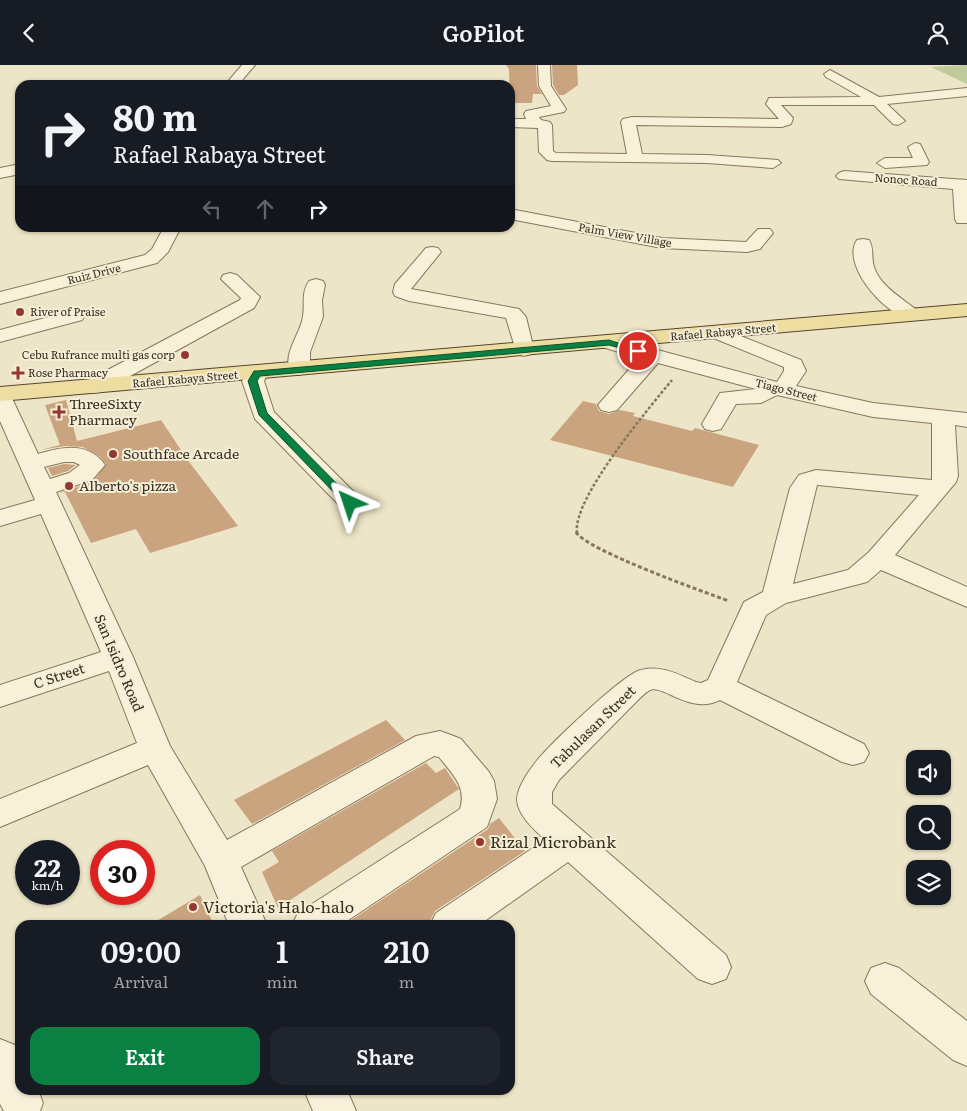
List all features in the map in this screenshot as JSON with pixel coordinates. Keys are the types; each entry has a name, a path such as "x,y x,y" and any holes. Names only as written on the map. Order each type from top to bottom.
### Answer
{"main road":[{"name":"Rafael Rabaya Street","path":"0,395 609,343 967,310"}],"street":[{"path":"236,80 249,65"},
{"path":"535,123 531,114 559,109 546,86 544,65"},
{"path":"830,74 877,101 898,121"},
{"path":"886,85 908,97"},
{"path":"636,159 628,129 628,122 632,121 782,123 786,121 786,118 772,104 774,101 877,101 967,92"},
{"path":"515,123 544,125 546,152 552,157 707,159 773,163"},
{"path":"882,178 880,166 882,163 922,162 915,147"},
{"path":"0,173 15,170"},
{"name":"Nonoc Road","path":"844,176 964,185"},
{"path":"963,219 964,185"},
{"name":"Palm View Village","path":"515,215 662,243 747,247 754,245 764,233"},
{"name":"Ruiz Drive","path":"0,298 151,259 159,252 170,232"},
{"path":"863,244 862,265 867,274 876,285 911,315"},
{"path":"432,252 402,288 402,292 512,313 516,317 524,350"},
{"path":"92,387 247,304 251,297 230,279"},
{"path":"299,369 300,352 313,317 312,300 316,285"},
{"path":"0,336 75,316"},
{"path":"713,424 728,398 761,395 778,389 795,371 794,364 718,333"},
{"name":"Tiago Street","path":"609,343 778,389 872,410 894,402 955,419"},
{"path":"609,405 653,355"},
{"path":"257,373 253,381 263,413 350,503"},
{"name":"San Isidro Road","path":"0,395 118,657 155,749 221,861 246,920"},
{"path":"765,603 857,576 878,558 935,489 944,482 955,419"},
{"path":"853,753 720,687 765,603 802,488 808,480 816,477 935,489"},
{"path":"0,518 40,486"},
{"path":"878,558 967,598"},
{"name":"C Street","path":"0,696 118,657"},
{"name":"Tabulasan Street","path":"570,841 540,814 534,802 535,791 547,771 627,692 642,680 658,678 689,692 704,695 720,687"},
{"path":"221,861 427,745 440,743 450,748 477,781 480,799 475,817 319,920"},
{"path":"0,813 155,749"},
{"path":"456,920 570,841 712,967"},
{"path":"885,981 967,1046"},
{"path":"0,1059 15,1085"},
{"path":"328,1095 336,1111"}],"path":[{"path":"685,364 631,429 605,468 584,503 576,532 579,537 592,544 672,581 765,603"}],"green space":[{"path":"967,65 967,84 931,67"}],"building":[{"path":"506,65 536,65 537,86 542,94 533,94 532,103 515,103 515,80 509,80 509,69"},
{"path":"552,65 577,65 578,85 564,95 559,95 553,85"},
{"path":"66,400 77,441 161,420 187,459 238,526 150,553 136,529 91,543 65,492 59,493 93,482 106,464 99,456 83,447 65,446 40,450 60,445 45,405"},
{"path":"583,401 596,404 599,411 609,414 620,410 635,413 633,416 692,431 695,428 759,445 733,487 550,440"},
{"path":"64,464 76,465 68,471 52,476 48,468"},
{"path":"386,720 405,740 252,824 234,800"},
{"path":"426,763 436,773 445,768 459,789 278,908 262,872 279,862 272,851"},
{"path":"499,818 525,851 435,911 430,920 352,920 488,829 490,824"},
{"name":"Victoria's Halo-halo","path":"200,895 212,920 158,920"}],"place":[{"name":"River of Praise","path":"20,312"},
{"name":"Cebu Rufrance multi gas corp","path":"185,355"},
{"name":"Rose Pharmacy","path":"18,373"},
{"name":"ThreeSixty Pharmacy","path":"59,412"},
{"name":"Southface Arcade","path":"113,454"},
{"name":"Alberto's pizza","path":"69,486"},
{"name":"Rizal Microbank","path":"480,842"},
{"name":"Victoria's Halo-halo","path":"193,907"}],"route":[{"path":"350,503 321,471 267,419 263,413 253,381 257,373 609,343 638,351"}]}
